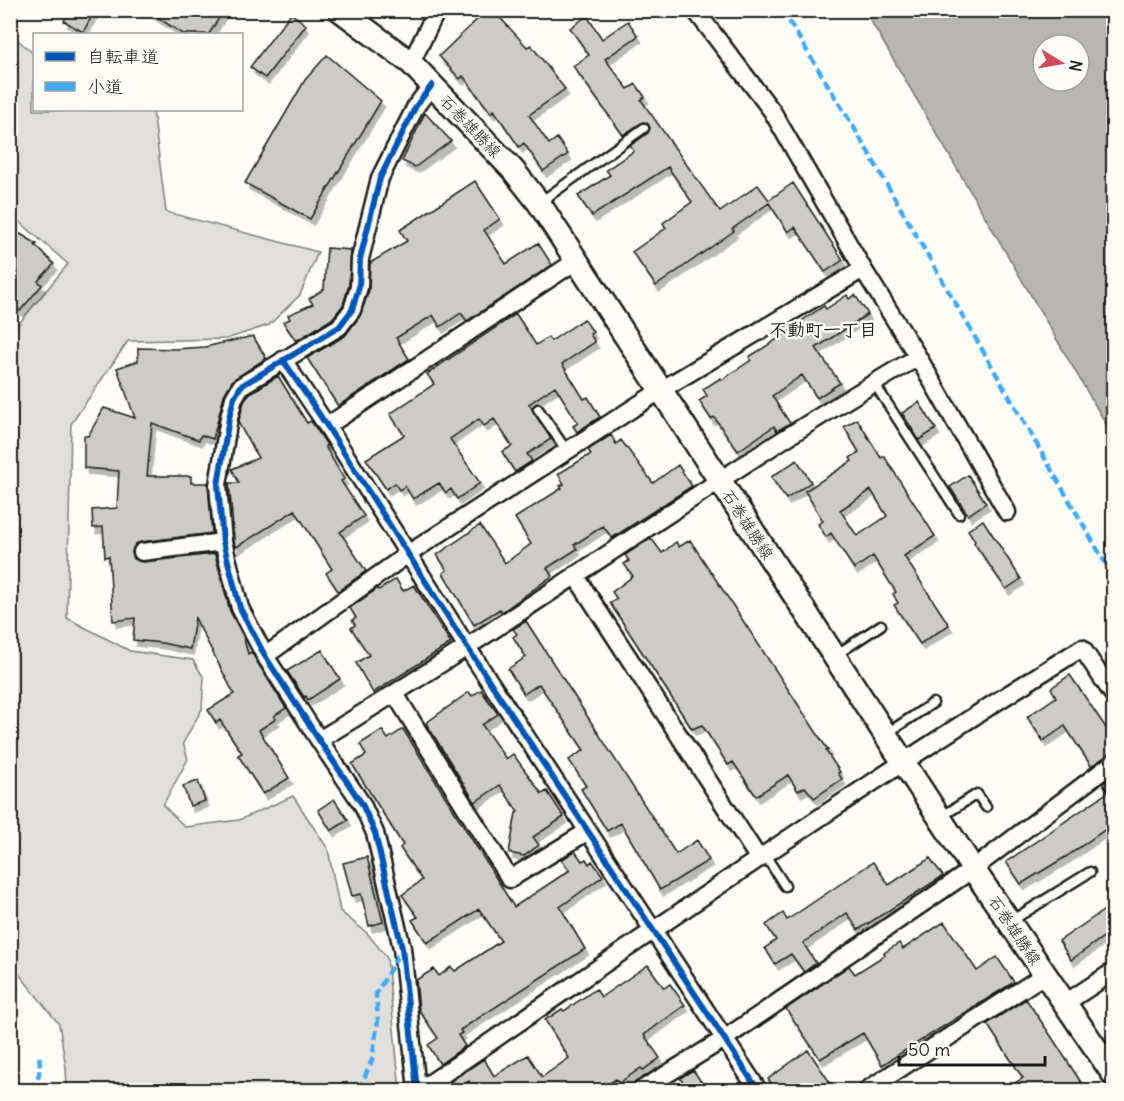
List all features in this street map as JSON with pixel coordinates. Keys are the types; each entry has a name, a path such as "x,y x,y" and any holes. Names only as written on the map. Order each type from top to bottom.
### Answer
{"main road":[{"name":"石巻雄勝線","path":"340,10 411,63 513,170 539,203 973,869 1113,1075"}],"street":[{"path":"411,63 437,10"},
{"path":"695,10 772,111 1007,512"},
{"path":"432,85 416,106 380,178 360,259 359,287 352,310 339,327 241,386 234,398 229,418 218,485 223,542 240,608 265,656 362,804 375,833 402,948 418,1090 904,762 1082,648 1113,696"},
{"path":"327,426 576,261"},
{"path":"265,656 408,554 661,390 862,268"},
{"path":"319,740 395,694 720,481 918,357"},
{"path":"283,360 467,647 758,1090"},
{"path":"142,552 223,542"},
{"path":"575,575 762,857"},
{"path":"395,694 510,879 588,831"},
{"path":"641,1090 724,1039 973,869 1113,762"},
{"path":"1064,1004 1113,971"},
{"path":"867,1090 1044,975"}],"lane":[{"path":"539,203 644,128"},
{"path":"874,383 959,514"},
{"path":"538,409 567,451"},
{"path":"835,656 880,625"},
{"path":"886,734 933,703"},
{"path":"941,817 977,794 986,807"},
{"path":"762,857 785,886"},
{"path":"1010,922 1090,872"}],"shaded area":[{"path":"865,11 1113,11 1113,436"},
{"path":"10,33 33,53 33,111 153,111 166,212 318,252 300,295 269,325 226,339 128,341 71,424 67,618 130,651 193,660 204,678 202,709 183,743 188,759 163,805 185,827 239,820 293,796 328,849 340,911 367,933 387,958 400,1090 67,1090 59,1024 11,964 11,331 68,264 20,222 11,233"}],"building":[{"path":"70,10 95,10 83,32 64,21"},
{"path":"146,10 224,10 210,33 181,33"},
{"path":"487,10 493,10 527,47 531,45 565,89 529,115 549,144 557,138 568,154 543,171 524,143 519,147 494,110 491,113 463,76 460,79 439,56"},
{"path":"291,13 306,25 265,78 250,67"},
{"path":"587,16 602,39 628,21 638,36 605,59 628,89 636,84 645,97 641,100 720,212 758,185 769,200 793,183 843,260 825,272 795,227 788,232 769,203 732,229 734,231 656,286 632,252 666,228 663,223 692,202 668,167 592,216 578,196 610,175 606,170 634,151 630,146 648,133 650,128 647,123 643,122 623,135 573,66 589,55 570,28"},
{"path":"327,55 381,101 310,219 245,183 305,80"},
{"path":"425,113 451,141 415,167 402,161"},
{"path":"475,181 500,219 484,230 506,264 538,243 552,265 467,321 461,313 440,327 433,315 396,338 409,359 338,406 307,358 345,336 360,316 369,290 370,263 407,241 400,230"},
{"path":"17,232 37,244 35,245 54,264 38,281 42,285 20,311 10,303 10,242"},
{"path":"327,248 351,250 349,285 343,305 332,319 296,341 283,322 290,319 288,315 313,304 309,299 324,289"},
{"path":"847,295 849,299 855,295 868,314 816,348 840,383 817,398 802,375 772,396 790,423 777,431 774,426 738,451 714,417 711,419 699,401 707,396 703,389 721,378 722,380 751,360 749,357 795,328 794,326 824,306 826,309"},
{"path":"516,314 536,345 548,337 551,341 584,319 593,332 590,334 595,342 562,364 584,399 588,397 600,417 577,432 573,426 578,423 555,386 529,404 551,439 527,454 532,461 515,472 502,452 512,446 494,419 484,426 479,419 450,439 480,483 457,499 451,489 446,493 439,483 413,499 405,486 399,490 395,483 386,489 366,459 404,435 390,414 434,384 427,374"},
{"path":"253,336 266,358 232,381 224,395 213,439 201,435 199,440 152,423 147,476 191,476 191,483 208,483 212,533 141,542 135,544 132,553 134,559 143,562 215,554 230,611 243,636 248,654 251,652 286,708 274,716 276,719 259,730 289,778 263,794 238,755 242,753 220,720 216,723 208,710 234,694 195,618 190,649 133,640 135,618 113,621 109,556 105,557 103,527 93,528 92,510 117,508 119,471 84,468 84,436 88,436 104,408 135,418 117,368 138,361 138,348 205,347"},
{"path":"278,376 307,423 311,421 327,445 325,446 344,479 341,481 364,516 340,532 366,571 338,591 326,573 332,569 295,510 235,548 229,483 239,483 232,469 258,458 239,420 249,394"},
{"path":"919,402 936,429 919,440 902,413"},
{"path":"857,419 881,458 884,456 935,536 904,556 949,625 920,644 894,605 898,603 893,594 896,592 873,556 854,569 831,533 826,537 818,524 823,521 805,491 852,461 850,458 859,452 844,427","holes":["871,490 887,516 857,536 840,510"]},
{"path":"611,435 616,444 621,440 653,483 678,465 692,486 612,538 603,526 574,545 577,549 547,568 552,576 502,612 500,609 474,625 443,573 447,570 437,555 480,525 505,563 531,544 515,518 562,488 560,486 564,484 558,474 591,454 588,450"},
{"path":"797,460 811,482 786,499 771,477"},
{"path":"968,475 986,503 968,515 950,487"},
{"path":"983,520 1021,579 1006,589 974,543 968,530"},
{"path":"651,538 662,553 676,542 679,547 690,540 828,750 826,751 842,779 814,798 805,787 798,791 788,775 756,796 733,762 728,765 702,725 692,729 610,603 617,599 612,592 633,576 624,564 629,561 625,555"},
{"path":"396,579 403,591 414,585 451,643 373,693 356,663 369,655 351,628 355,625 352,620 356,618 350,608"},
{"path":"526,621 676,854 697,840 709,860 660,890 621,823 607,831 581,789 586,786 569,760 584,750 539,684 524,694 508,669 526,657 513,637 517,634 513,629"},
{"path":"322,650 340,679 308,700 287,671"},
{"path":"1070,675 1113,738 1113,752 1091,766 1065,726 1043,741 1027,717 1056,697 1051,688"},
{"path":"481,690 498,714 482,725 506,759 513,754 542,794 547,791 564,817 533,837 539,845 524,856 509,853 518,812 500,785 475,802 426,723 469,692 472,696"},
{"path":"403,729 514,907 570,870 561,860 575,851 582,861 586,859 589,864 592,861 603,876 560,907 585,949 460,1030 462,1033 458,1035 465,1046 440,1064 428,1045 438,1038 419,1010 416,980 434,969 439,976 451,967 455,971 501,941 479,909 427,943 412,920 418,917 402,895 422,880 400,848 403,845 352,764 366,755 360,744 382,730 388,739"},
{"path":"1113,776 1113,824 1021,884 1006,862 1108,792 1103,784"},
{"path":"198,781 205,801 190,806 183,786"},
{"path":"334,799 348,820 331,831 318,810"},
{"path":"367,857 383,922 369,926 361,894 352,896 343,863"},
{"path":"930,858 943,876 858,930 847,913 803,943 816,963 804,972 791,954 775,964 765,948 776,940 766,925 783,913 787,920 873,862 889,885"},
{"path":"1106,909 1113,920 1113,930 1071,960 1059,941"},
{"path":"944,922 977,971 997,957 1014,982 882,1065 863,1033 820,1059 786,1009 849,966 855,974 899,943 903,949"},
{"path":"648,965 664,988 670,984 685,1005 644,1035 660,1058 643,1070 641,1068 619,1083 616,1079 599,1090 470,1090 473,1088 469,1081 456,1089 451,1081 484,1059 494,1076 528,1055 542,1077 569,1058 545,1020 562,1009 564,1011 596,989 601,997"},
{"path":"1026,999 1086,1090 1004,1090 1023,1078 987,1024"},
{"path":"808,1050 835,1090 776,1090 768,1079"},
{"path":"693,1070 707,1090 688,1090 680,1078"}],"marked path":[{"path":"782,10 856,131 1114,578"},
{"path":"359,1090 372,1060 378,1020 376,994 401,950"},
{"path":"30,1090 39,1074 39,1055"}],"cycle path":[{"path":"417,1090 402,948 375,833 362,804 265,656 240,608 223,542 218,485 229,418 234,398 241,386 339,327 352,310 359,287 360,259 380,178 416,106 432,85"},
{"path":"283,360 467,647 758,1090"}],"district":[{"name":"不動町一丁目","path":"823,329"}]}
